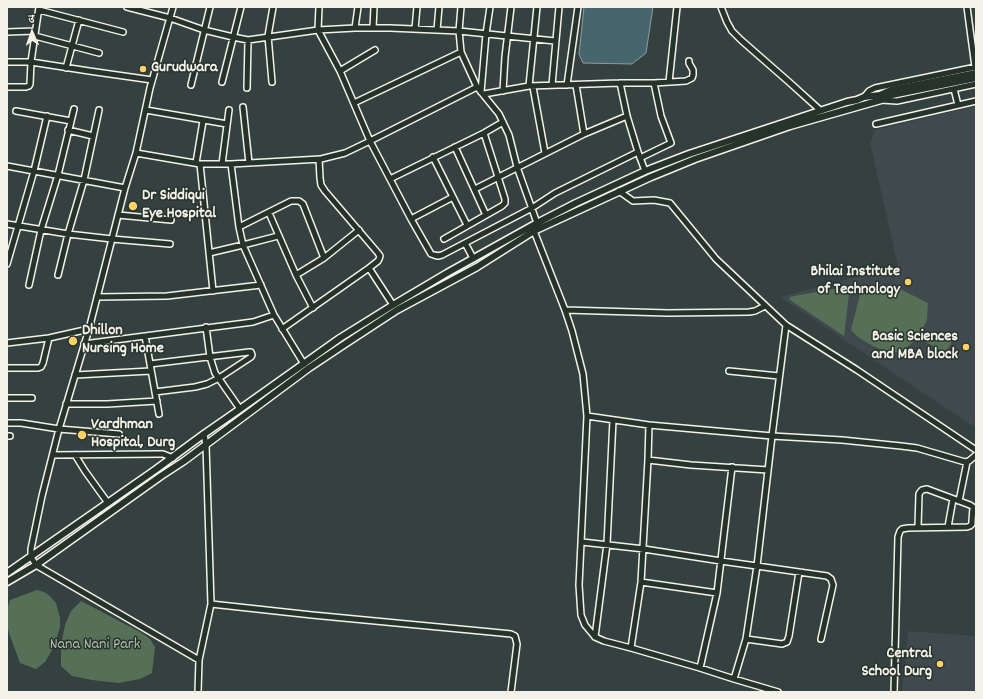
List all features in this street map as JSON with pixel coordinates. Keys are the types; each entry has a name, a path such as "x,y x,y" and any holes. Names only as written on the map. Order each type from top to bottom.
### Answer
{"main road":[{"path":"7,582 36,565 184,461 309,368 390,314 477,267 534,231 618,191 695,159 790,126 881,100 891,93 976,73"},
{"path":"7,573 173,458 204,434 340,338 473,258 576,203 645,171 689,154 820,110 864,97 976,78"}],"street":[{"path":"127,7 170,18 204,30 248,40 318,30 390,28 459,31 556,41"},
{"path":"173,7 152,80 136,153 125,188 89,329 59,430 30,549 31,557 36,565 199,660"},
{"path":"190,85 210,7"},
{"path":"222,82 241,7"},
{"path":"272,82 268,36 273,7"},
{"path":"318,7 318,30 340,72 370,141 431,254 438,256 467,247 555,193 638,152"},
{"path":"356,28 358,7"},
{"path":"373,28 374,7"},
{"path":"415,29 417,7"},
{"path":"437,30 439,7"},
{"path":"461,7 459,31 461,52 477,87 499,114 509,135 517,167 538,223 534,231 565,310 583,374 587,416 579,585 581,615 585,625 595,637 604,641 778,692"},
{"path":"482,93 486,34 490,7"},
{"path":"503,91 507,36 511,7"},
{"path":"537,7 531,87 545,153"},
{"path":"552,86 558,7"},
{"path":"567,85 578,7"},
{"path":"669,82 677,7"},
{"path":"722,7 726,22 732,31 820,110"},
{"path":"864,97 869,91 875,88 976,67 967,7"},
{"path":"7,87 26,87 31,81 31,62 39,9 123,32"},
{"path":"66,68 79,20"},
{"path":"7,32 35,34 99,52"},
{"path":"247,88 248,40"},
{"path":"340,72 376,50"},
{"path":"354,103 461,52"},
{"path":"482,93 531,87 686,81 692,78 693,75 693,70 689,61"},
{"path":"7,62 31,62 152,80"},
{"path":"620,83 627,116 645,171"},
{"path":"640,158 671,143 661,116 654,83"},
{"path":"881,100 896,101 976,84"},
{"path":"576,85 584,134"},
{"path":"136,153 198,163 222,164 329,158 345,153 477,87"},
{"path":"954,89 958,105"},
{"path":"876,124 976,101"},
{"path":"242,107 249,163"},
{"path":"29,285 41,230 58,175 74,109"},
{"path":"58,275 84,180 99,110"},
{"path":"146,110 227,124"},
{"path":"222,164 229,110"},
{"path":"16,111 71,121"},
{"path":"7,264 34,171 47,116"},
{"path":"475,189 584,134 627,116"},
{"path":"203,121 198,163 213,290"},
{"path":"390,179 503,122"},
{"path":"68,130 94,136"},
{"path":"444,239 505,203 484,132"},
{"path":"455,147 486,215"},
{"path":"433,157 467,225"},
{"path":"282,329 369,268 378,261 380,256 325,192 321,185 320,159"},
{"path":"231,164 239,227 243,245 274,315 304,364"},
{"path":"7,166 125,188"},
{"path":"618,191 636,202 654,200 670,203 716,259 786,325 857,370 976,450"},
{"path":"411,219 453,196"},
{"path":"239,227 291,202 301,202 324,258"},
{"path":"269,213 296,275 313,308"},
{"path":"118,216 171,220"},
{"path":"9,225 68,234 170,244"},
{"path":"296,275 324,258 359,230"},
{"path":"209,253 278,236"},
{"path":"467,247 473,258"},
{"path":"369,268 393,305"},
{"path":"97,297 168,296 261,285"},
{"path":"565,310 668,313 741,312 755,311 765,306"},
{"path":"84,344 253,322 274,315"},
{"path":"734,679 746,639 757,566 786,325"},
{"path":"206,327 210,357 215,373 240,409"},
{"path":"7,343 49,338 89,329"},
{"path":"145,336 159,414"},
{"path":"7,368 40,367 43,363 49,338"},
{"path":"150,364 249,352 252,354 251,357 207,384 155,392"},
{"path":"75,375 151,371"},
{"path":"729,371 779,376"},
{"path":"7,398 32,398"},
{"path":"66,404 157,402"},
{"path":"587,416 648,425 772,436 842,440 917,448 967,462"},
{"path":"595,637 607,544 613,420"},
{"path":"7,423 21,423 59,430 119,434"},
{"path":"631,648 642,582 648,460 648,425"},
{"path":"198,692 199,660 211,604 206,445 204,434"},
{"path":"53,455 163,454 173,458"},
{"path":"75,455 85,472 108,503"},
{"path":"948,527 967,462 976,455"},
{"path":"648,460 691,465 768,470"},
{"path":"700,668 717,593 732,468"},
{"path":"894,692 899,534 902,529 905,528 918,528 948,527 967,527 972,524 973,507 928,489 920,490 918,528"},
{"path":"582,542 644,549 827,576 833,582 821,639"},
{"path":"746,639 782,644 787,642 799,572"},
{"path":"642,582 717,593"},
{"path":"211,604 511,634 515,636 517,644 511,692"}],"shaded area":[{"name":"Bhilai Institute of Technology","path":"976,106 976,428 780,297 898,266 870,143 875,130"},
{"name":"Central School Durg","path":"908,631 976,636 976,692 902,692"}],"green space":[{"path":"876,284 894,286 928,303 927,320 920,334 910,345 899,352 886,352 859,338 851,330 860,294 865,287"},
{"path":"850,286 844,336 790,300 789,297"},
{"path":"932,331 952,342 945,353 926,342"},
{"path":"37,590 49,595 56,603 60,618 60,627 54,647 45,662 36,669 20,663 7,625 7,610 10,600"},
{"name":"Nana Nani Park","path":"81,601 140,632 150,639 155,647 152,673 140,679 118,683 72,676 61,666 61,645 65,625 71,611"}],"water":[{"path":"584,7 653,7 646,53 632,64 583,63 579,54"}],"place":[{"name":"Gurudwara","path":"143,69"},
{"name":"Dr Siddiqui Eye Hospital","path":"133,206"},
{"name":"Bhilai Institute of Technology","path":"908,282"},
{"name":"Dhillon Nursing Home","path":"73,341"},
{"name":"Basic Sciences and MBA block","path":"966,347"},
{"name":"Vardhman Hospital, Durg","path":"82,435"},
{"name":"Central School Durg","path":"940,664"}]}
